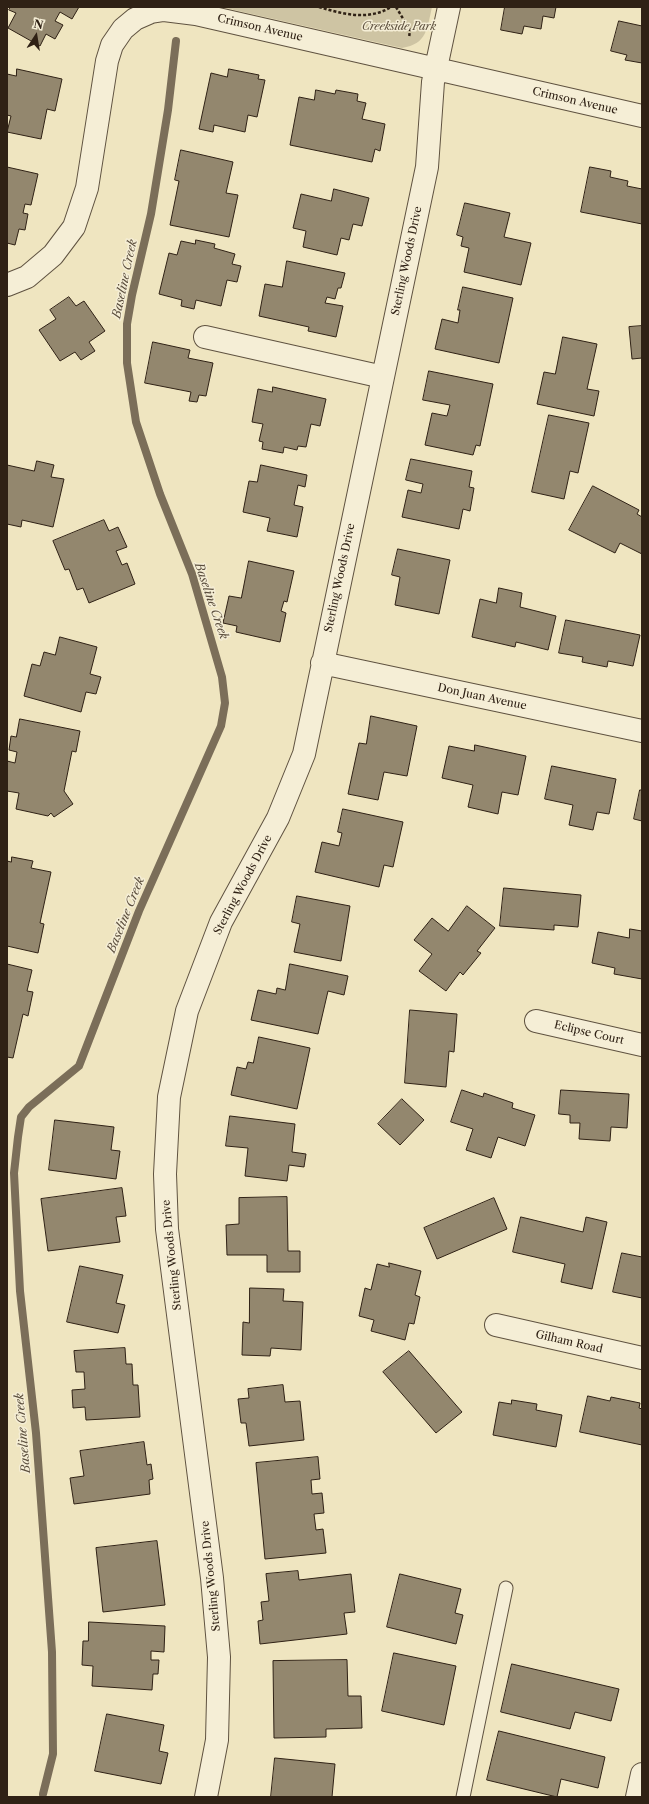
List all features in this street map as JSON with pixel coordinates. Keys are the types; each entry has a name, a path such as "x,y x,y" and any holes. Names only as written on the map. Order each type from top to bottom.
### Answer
{"street":[{"name":"Sterling Woods Drive","path":"206,1797 217,1740 219,1656 212,1578 167,1229 165,1174 169,1096 187,1012 221,922 278,818 304,754 427,167 436,69 449,7"},
{"name":"Crimson Avenue","path":"7,285 27,277 53,255 74,227 86,188 107,61 112,45 123,29 135,19 150,12 164,10 181,12 642,116"},
{"path":"205,337 383,376"},
{"name":"Don Juan Avenue","path":"322,663 642,732"},
{"name":"Eclipse Court","path":"536,1021 642,1045"},
{"name":"Gilham Road","path":"496,1325 642,1358"},
{"path":"637,1797 642,1774"}],"lane":[{"path":"463,1797 506,1588"}],"path":[{"path":"319,7 343,14 366,15 375,14 391,7"},
{"path":"396,7 410,30 409,38"}],"green space":[{"name":"Creekside Park","path":"221,7 432,7 427,29 421,39 417,43 402,48"}],"building":[{"path":"11,7 79,7 72,19 60,12 55,21 63,25 55,39 46,34 40,46 8,28 16,13 9,10"},
{"path":"505,7 556,7 554,18 543,16 541,29 524,26 522,34 501,30"},
{"path":"619,21 642,26 642,63 625,60 627,55 611,51"},
{"path":"17,69 62,79 55,111 47,109 41,139 7,132 11,116 7,115 7,74 16,76"},
{"path":"229,69 259,75 258,79 265,80 257,117 248,115 245,132 214,125 213,132 199,129 211,73 227,77"},
{"path":"316,90 335,94 336,90 358,94 357,101 366,103 362,119 385,124 380,151 375,149 372,162 290,145 299,97 314,100"},
{"path":"181,150 233,162 226,193 238,195 229,237 170,225 179,181 175,180"},
{"path":"7,167 38,174 31,205 25,204 23,213 28,214 25,230 19,229 15,245 7,243"},
{"path":"590,167 611,171 610,177 628,181 627,186 642,189 642,224 581,212"},
{"path":"334,189 369,198 362,226 353,224 349,240 341,238 337,255 303,247 306,231 293,228 301,194 331,201"},
{"path":"465,203 510,213 504,237 531,243 521,285 464,272 469,248 461,246 463,237 457,235"},
{"path":"196,240 215,244 214,248 235,254 232,264 241,266 237,282 227,280 221,306 196,300 194,309 181,306 182,300 159,294 169,253 177,255 181,241 195,244"},
{"path":"287,261 345,273 341,288 338,288 335,299 327,297 325,303 343,306 336,337 308,331 309,327 259,316 265,284 282,287"},
{"path":"463,287 513,298 499,363 435,349 442,319 458,323 460,310 458,310"},
{"path":"69,297 76,306 84,301 105,331 89,342 95,351 81,360 75,352 60,361 39,330 56,319 50,310"},
{"path":"642,326 642,358 632,359 629,327"},
{"path":"563,337 597,344 587,389 599,391 594,416 537,404 544,372 555,374"},
{"path":"153,342 190,350 188,358 213,363 206,396 199,395 197,402 189,401 191,392 145,383"},
{"path":"429,371 493,384 480,446 476,445 473,455 425,445 432,413 447,416 450,405 423,400"},
{"path":"273,387 326,399 320,426 311,424 306,447 298,446 297,450 284,447 283,453 262,449 263,442 259,441 263,424 252,422 258,389 272,392"},
{"path":"549,415 589,423 578,473 570,471 564,499 532,492"},
{"path":"411,459 472,471 469,487 474,488 470,511 463,509 459,529 402,517 408,490 421,493 423,484 406,480"},
{"path":"37,461 54,465 51,477 64,479 53,527 22,520 21,527 7,524 7,465 34,471"},
{"path":"261,465 307,475 305,487 298,485 294,505 303,507 297,537 267,531 270,518 243,512 249,481 257,482"},
{"path":"593,486 639,510 637,514 642,517 642,554 620,543 615,553 569,530"},
{"path":"104,520 109,531 118,527 127,547 116,551 122,565 127,563 135,584 89,603 83,588 77,590 69,569 65,570 53,541"},
{"path":"398,549 450,560 439,614 395,605 400,577 392,575"},
{"path":"249,561 294,571 287,602 284,601 281,611 286,613 280,642 236,632 237,626 223,623 229,596 241,598"},
{"path":"499,588 522,593 520,607 556,616 548,650 516,642 515,647 472,637 480,599 496,603"},
{"path":"566,620 640,635 633,666 608,661 607,667 582,662 583,657 559,653"},
{"path":"60,637 97,647 90,674 101,677 96,694 86,692 81,712 24,696 32,664 40,666 44,652 55,655"},
{"path":"371,716 417,726 407,776 384,772 378,800 348,794 359,743 366,744"},
{"path":"20,719 80,731 76,752 72,751 64,791 73,804 54,817 51,813 48,816 16,809 19,793 7,791 7,761 15,763 17,752 9,750 11,736 16,737"},
{"path":"475,745 526,756 518,795 502,792 498,814 468,807 473,785 442,778 449,746 474,751"},
{"path":"552,766 616,779 609,814 597,812 593,830 569,825 573,805 545,799"},
{"path":"640,790 642,790 642,821 634,819"},
{"path":"343,809 403,822 393,867 384,865 379,887 315,872 322,842 339,846 342,833 338,832"},
{"path":"12,857 33,861 31,868 51,872 40,923 44,924 38,953 7,946 7,861 11,862"},
{"path":"504,888 581,895 578,927 554,925 554,930 500,926"},
{"path":"297,896 350,906 341,961 294,952 300,924 292,922"},
{"path":"467,906 495,928 477,951 481,953 463,975 460,972 446,991 419,971 432,954 414,940 432,918 448,931"},
{"path":"630,929 642,931 642,979 614,974 615,968 592,963 598,932 629,938"},
{"path":"7,964 32,970 27,991 33,992 28,1016 23,1014 13,1058 7,1057"},
{"path":"290,964 348,976 344,995 328,991 318,1034 251,1020 258,990 276,994 277,988 285,990"},
{"path":"410,1010 457,1014 454,1052 449,1051 446,1087 405,1083"},
{"path":"259,1037 310,1048 297,1109 231,1095 237,1067 246,1069 248,1062 253,1063"},
{"path":"462,1090 483,1097 484,1093 513,1103 512,1108 535,1115 525,1146 498,1137 491,1158 466,1150 473,1129 451,1122"},
{"path":"561,1090 629,1094 627,1128 611,1127 610,1141 579,1139 580,1123 570,1123 570,1115 559,1114"},
{"path":"402,1099 424,1120 400,1145 378,1124"},
{"path":"230,1116 295,1124 292,1152 306,1154 304,1167 289,1165 287,1181 245,1176 248,1148 226,1146"},
{"path":"55,1120 114,1127 111,1150 120,1151 116,1179 49,1170"},
{"path":"122,1188 126,1216 116,1217 120,1242 48,1251 41,1199"},
{"path":"287,1197 288,1251 300,1251 300,1272 267,1272 267,1255 227,1255 226,1225 239,1224 239,1198"},
{"path":"494,1198 507,1229 437,1259 424,1228"},
{"path":"521,1217 583,1232 586,1217 607,1222 592,1289 561,1282 565,1264 513,1252"},
{"path":"622,1253 642,1257 642,1298 613,1292"},
{"path":"389,1263 421,1271 415,1295 420,1297 414,1324 409,1323 405,1340 371,1331 374,1320 359,1316 365,1288 371,1290 377,1264 389,1267"},
{"path":"80,1266 123,1275 116,1303 125,1305 118,1333 67,1322"},
{"path":"250,1288 284,1289 283,1301 303,1302 301,1350 271,1348 270,1356 242,1355 243,1322 249,1323"},
{"path":"125,1348 126,1364 132,1364 133,1385 138,1385 140,1417 86,1420 85,1407 73,1408 72,1390 85,1389 84,1372 76,1372 74,1351"},
{"path":"409,1351 462,1412 436,1433 383,1372"},
{"path":"283,1385 285,1402 300,1401 304,1440 249,1446 246,1423 241,1423 238,1399 249,1398 248,1389"},
{"path":"588,1396 610,1401 611,1397 640,1403 639,1408 642,1409 642,1445 580,1432"},
{"path":"512,1400 537,1404 536,1410 562,1415 556,1447 493,1435 499,1402 511,1404"},
{"path":"144,1442 147,1465 151,1464 153,1479 149,1480 150,1494 74,1504 70,1478 84,1476 80,1451"},
{"path":"318,1457 320,1479 311,1480 312,1494 322,1493 324,1513 314,1514 316,1530 323,1529 326,1553 265,1559 256,1463"},
{"path":"157,1541 165,1605 103,1612 96,1548"},
{"path":"298,1571 299,1580 351,1574 355,1612 344,1613 347,1634 260,1644 258,1621 263,1620 261,1602 269,1601 266,1574"},
{"path":"400,1574 461,1589 455,1613 463,1615 456,1644 387,1627"},
{"path":"89,1622 165,1626 164,1652 151,1651 151,1660 159,1660 158,1674 153,1674 152,1690 92,1686 93,1666 82,1665 83,1641 88,1641"},
{"path":"394,1653 456,1666 444,1725 382,1711"},
{"path":"347,1660 348,1696 361,1696 362,1728 326,1729 326,1737 274,1738 273,1661"},
{"path":"512,1664 619,1689 611,1721 575,1712 570,1729 501,1712"},
{"path":"107,1714 164,1725 159,1751 168,1753 161,1784 95,1771"},
{"path":"499,1731 605,1757 598,1788 561,1779 557,1797 487,1780"},
{"path":"275,1758 335,1764 332,1797 271,1797"}],"waterway":[{"name":"Baseline Creek","path":"43,1794 53,1754 52,1652 36,1433 20,1291 14,1173 21,1117 29,1107 79,1066 139,911 221,726 225,703 222,677 192,574 160,494 136,422 127,363 127,324 132,295 151,214 168,110 176,41"}]}
